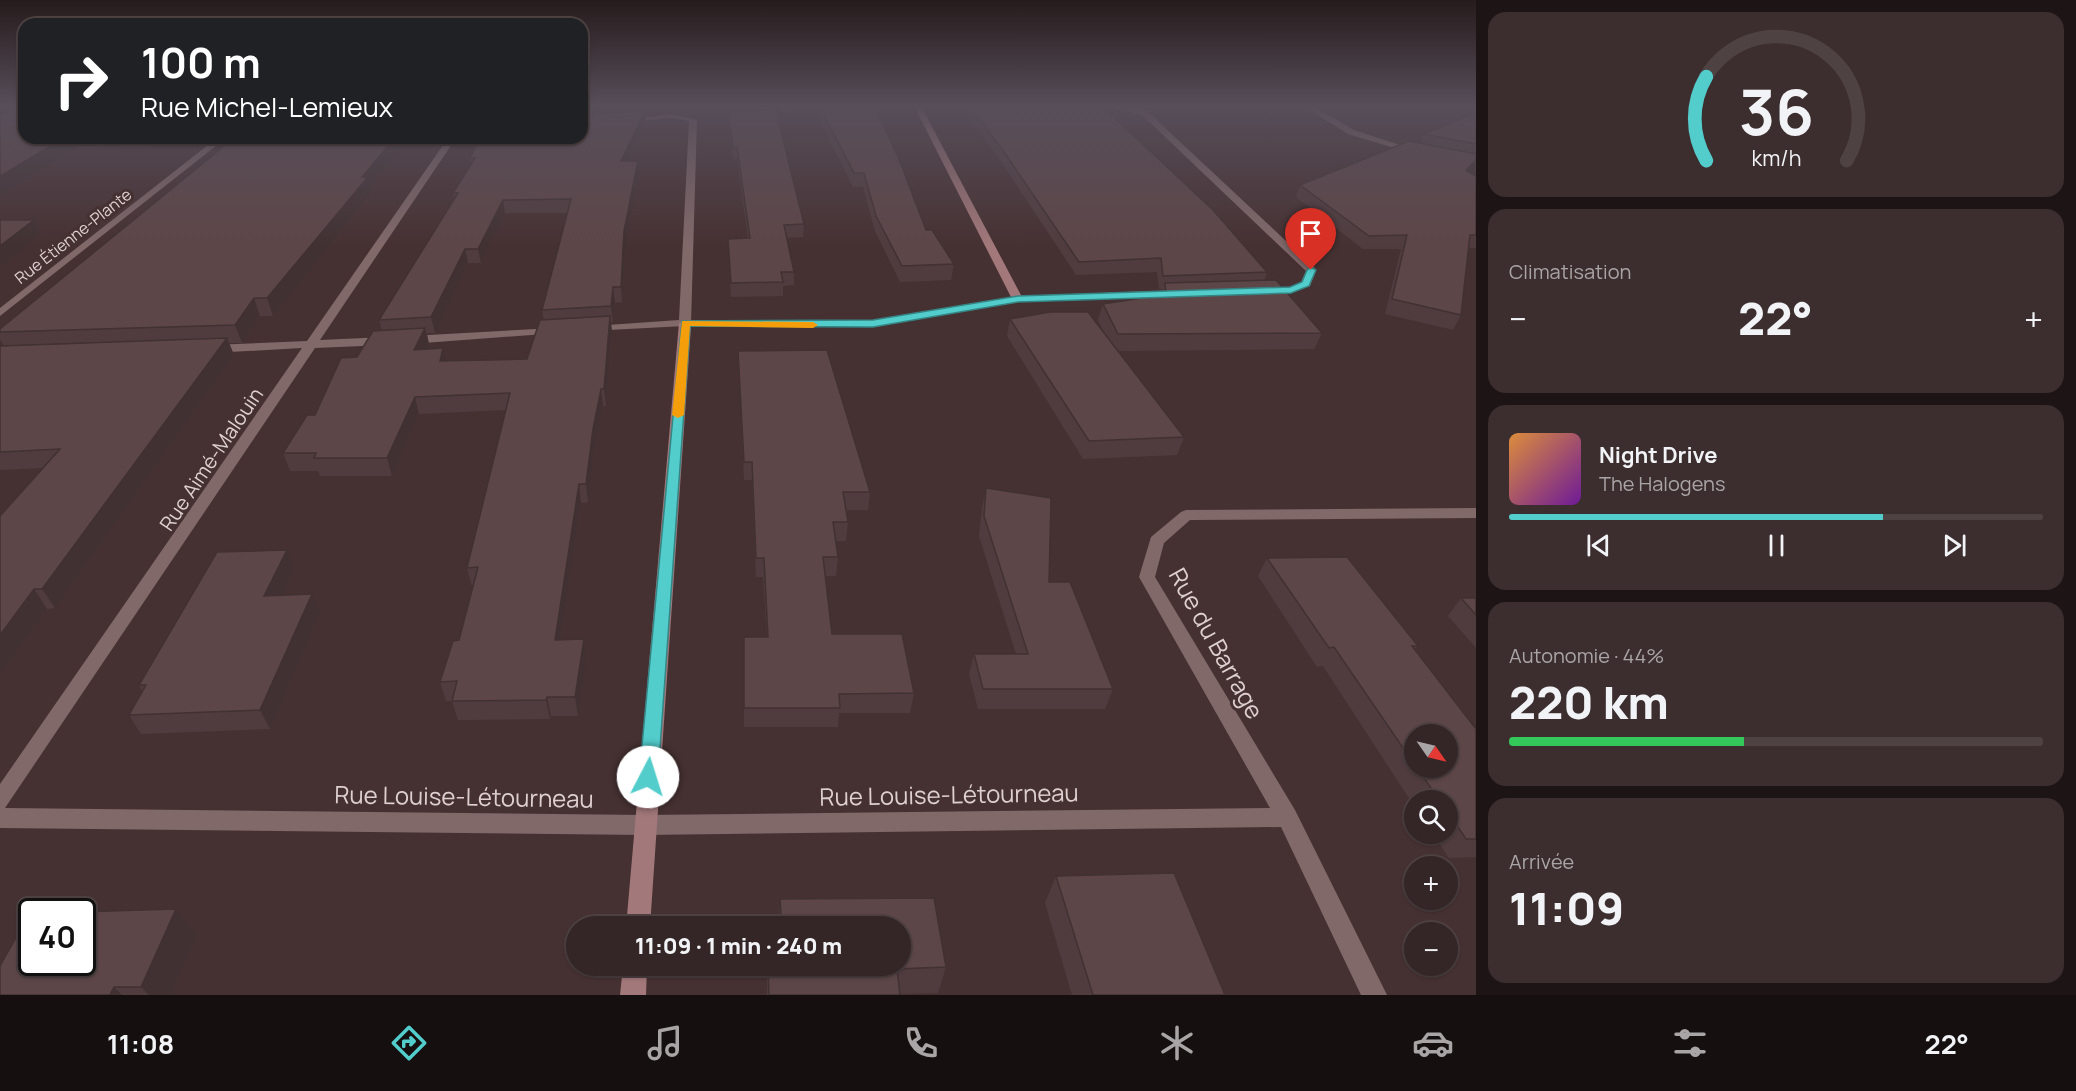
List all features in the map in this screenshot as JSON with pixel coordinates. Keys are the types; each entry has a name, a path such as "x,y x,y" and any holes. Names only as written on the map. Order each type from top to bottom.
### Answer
{"street":[{"name":"Rue Étienne-Plante","path":"0,313 204,152"},
{"name":"Rue Aimé-Malouin","path":"0,801 442,152"},
{"path":"639,916 644,825 686,323 692,152"},
{"path":"941,152 1018,299"},
{"path":"1186,152 1311,270 1306,284 1291,290 1256,291"},
{"path":"197,350 312,346 686,323 873,323 1018,299 1196,293"},
{"name":"Rue du Barrage","path":"1374,995 1287,817 1147,577 1157,541 1186,515 1476,513"},
{"name":"Rue Louise-Létourneau","path":"0,819 644,825 1287,817"},
{"path":"633,995 634,976"}],"building":[{"path":"0,152 40,152 0,176"},
{"path":"216,152 383,152 362,177 368,177 267,298 254,298 235,325 0,332 0,329"},
{"path":"473,152 625,152 621,161 638,161 624,231 621,287 613,287 611,306 542,310 571,199 503,200 478,249 465,249 431,317 379,320 458,193 453,193 475,158 470,158"},
{"path":"738,152 786,152 804,224 784,225 794,272 781,272 783,282 731,283 728,239 750,238"},
{"path":"843,152 896,152 926,230 932,230 954,264 902,266 876,216 864,173 854,173"},
{"path":"1004,152 1152,152 1213,210 1267,272 1163,276 1161,258 1079,262"},
{"path":"1381,152 1476,154 1476,160 1466,170 1476,176 1476,235 1470,235 1461,315 1392,299 1407,235 1369,236 1300,185"},
{"path":"0,220 34,220 0,246"},
{"path":"1276,280 1322,333 1118,334 1103,304 1166,294 1165,283"},
{"path":"1050,312 1088,312 1184,437 1089,441 1010,319"},
{"path":"610,316 604,389 601,389 593,429 586,484 579,484 555,640 584,639 575,697 547,697 546,700 452,701 457,681 440,682 453,641 459,640 478,567 467,568 510,393 415,397 387,458 314,458 316,453 283,453 307,415 315,415 341,358 357,357 373,331 425,328 414,350 443,348 440,361 527,359 540,320"},
{"path":"227,338 42,589 34,589 0,635 0,516 60,449 0,452 0,346"},
{"path":"827,350 870,492 843,492 848,522 833,522 838,557 823,557 832,634 902,634 914,693 839,694 840,708 744,708 744,637 768,637 764,558 756,558 752,462 744,462 738,351"},
{"path":"986,488 1051,498 1049,582 1070,582 1113,689 983,689 974,654 1028,654 984,516"},
{"path":"287,550 264,596 312,594 260,710 129,715 146,685 139,685 217,552"},
{"path":"1347,557 1418,646 1412,646 1476,729 1476,839 1466,839 1458,827 1458,790 1432,790 1424,778 1458,778 1458,724 1404,724 1404,749 1334,647 1329,648 1267,558"},
{"path":"1461,598 1476,598 1476,615"},
{"path":"1174,873 1225,995 1093,995 1056,876"},
{"path":"934,898 946,967 911,968 911,916 781,916 780,899"},
{"path":"176,909 141,987 114,987 110,995 0,995 0,966 18,934 18,976 96,976 96,911"},
{"path":"768,976 898,976 900,995 769,995"}],"slow traffic":[{"path":"678,415 686,323 813,325"}],"route":[{"path":"648,777 686,323 808,325 873,323 1018,299 1291,290 1306,284 1311,270"}]}
